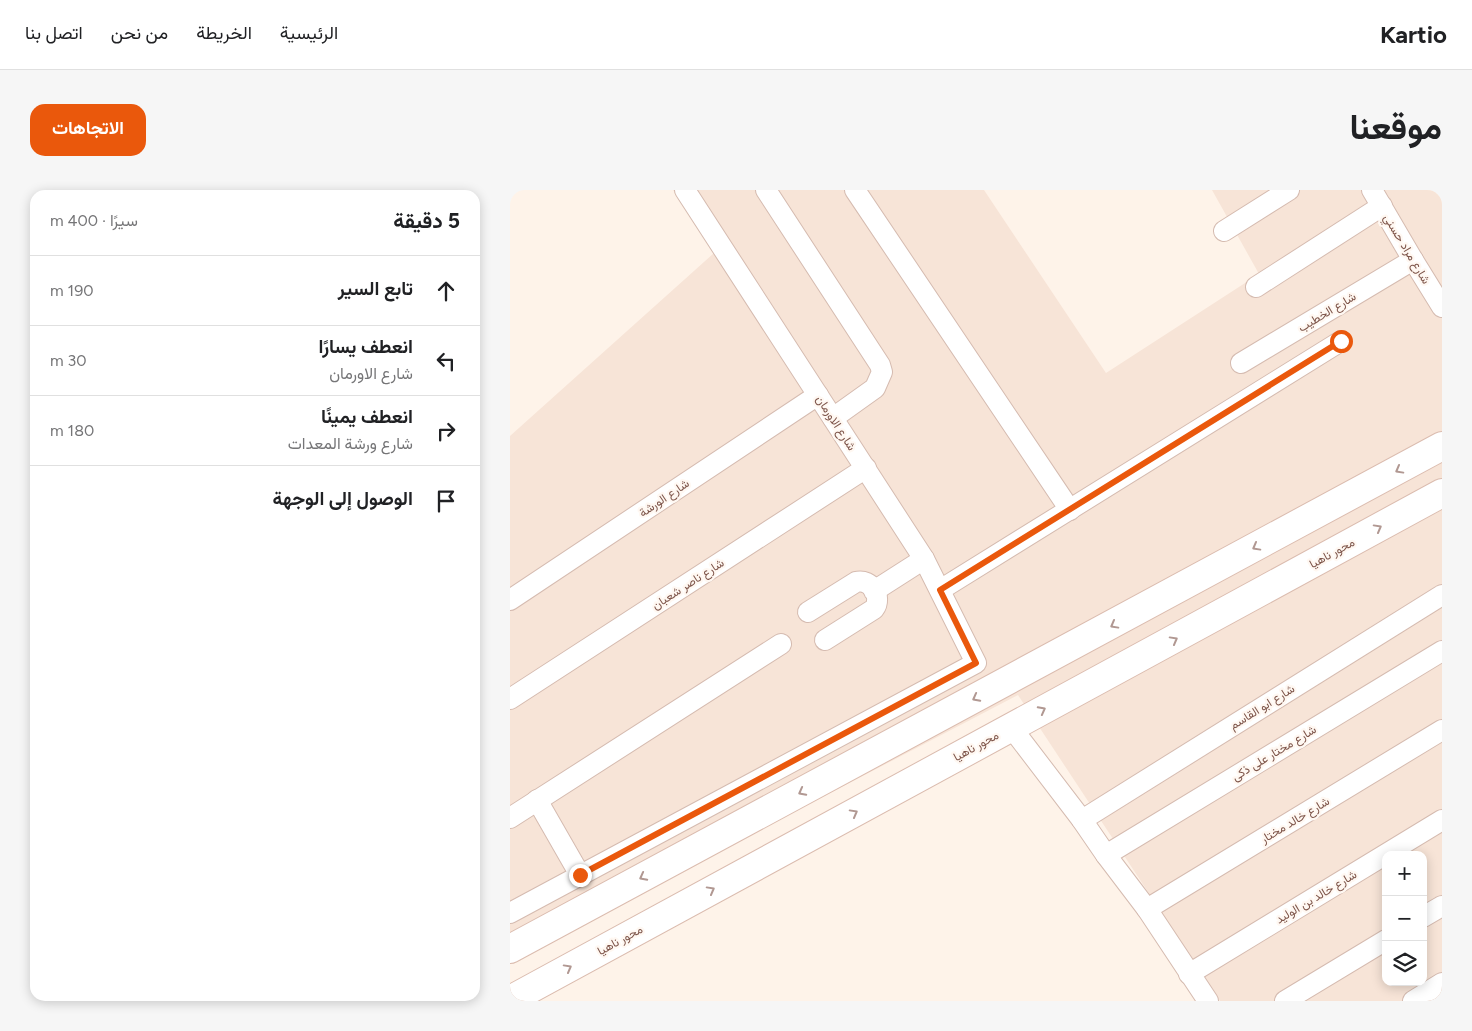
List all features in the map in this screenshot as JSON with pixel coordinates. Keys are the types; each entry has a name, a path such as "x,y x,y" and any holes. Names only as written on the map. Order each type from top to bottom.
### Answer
{"main road":[{"path":"510,949 989,690 1081,643 1442,446"},
{"name":"محور ناهيا","path":"528,996 1011,727 1442,493"},
{"path":"1081,643 1100,679"}],"street":[{"name":"شارع الاورمان","path":"580,875 976,663 924,560 685,190"},
{"path":"766,190 880,366 882,372 875,388 833,418"},
{"path":"855,190 1070,510"},
{"path":"1224,231 1289,190"},
{"path":"1256,287 1377,198"},
{"name":"شارع مراد حسني","path":"1377,198 1442,307"},
{"name":"شارع الخطيب","path":"1242,363 1413,260"},
{"path":"940,590 1341,341"},
{"name":"شارع الورشة","path":"510,600 818,395"},
{"name":"شارع ناصر شعبان","path":"510,699 866,468"},
{"path":"874,591 924,560"},
{"path":"808,612 861,580 867,581 874,591 878,600 874,609 825,640"},
{"name":"شارع ابو القاسم","path":"1082,820 1442,595"},
{"path":"510,818 782,644"},
{"name":"شارع مختار على ذكى","path":"1106,856 1442,651"},
{"path":"1011,727 1082,820 1106,856 1147,910 1208,1001"},
{"name":"شارع خالد مختار","path":"1147,910 1442,730"},
{"path":"510,912 580,875 538,800"},
{"name":"شارع خالد بن الوليد","path":"1189,974 1442,820"},
{"path":"1427,915 1442,906"},
{"path":"1285,1001 1384,941"},
{"path":"1413,1001 1442,983"}],"shaded area":[{"path":"673,190 984,190 1106,373 1259,274 1212,190 1442,190 1442,1001 1220,1001 1018,695 510,960 510,436 714,253"}],"route":[{"path":"580,875 976,663 940,590 1341,341"}]}
